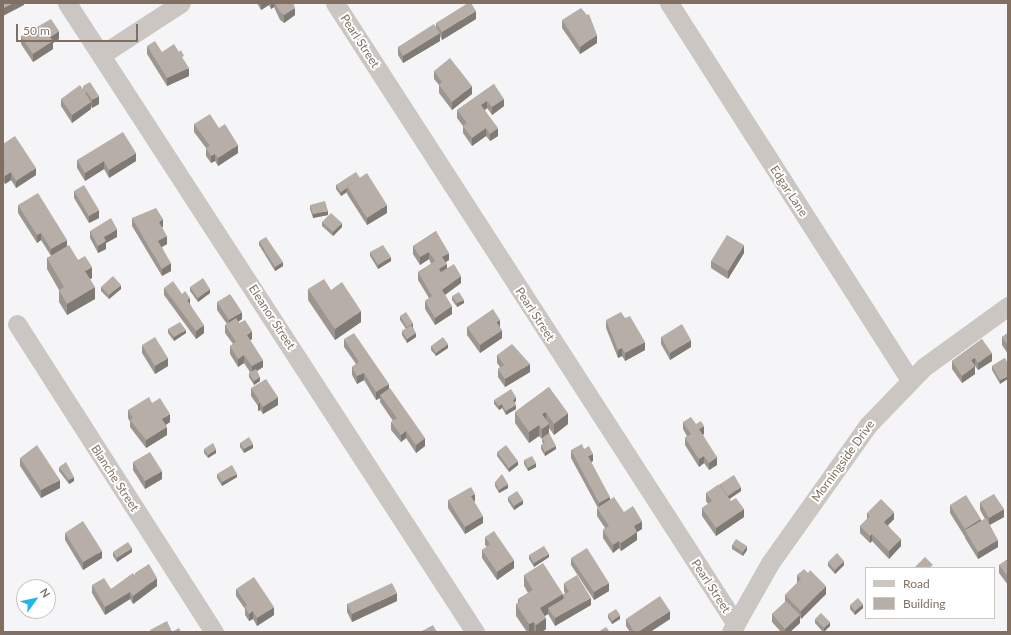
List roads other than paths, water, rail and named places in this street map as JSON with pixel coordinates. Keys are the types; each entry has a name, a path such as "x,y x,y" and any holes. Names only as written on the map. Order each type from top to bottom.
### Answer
{"street":[{"name":"Eleanor Street","path":"67,3 475,632"},
{"path":"101,54 181,3"},
{"name":"Pearl Street","path":"335,3 734,628"},
{"name":"Edgar Lane","path":"669,3 910,380"},
{"name":"Morningside Drive","path":"734,628 770,563 850,448 910,380 1008,306"},
{"name":"Blanche Street","path":"17,324 214,632"}]}
